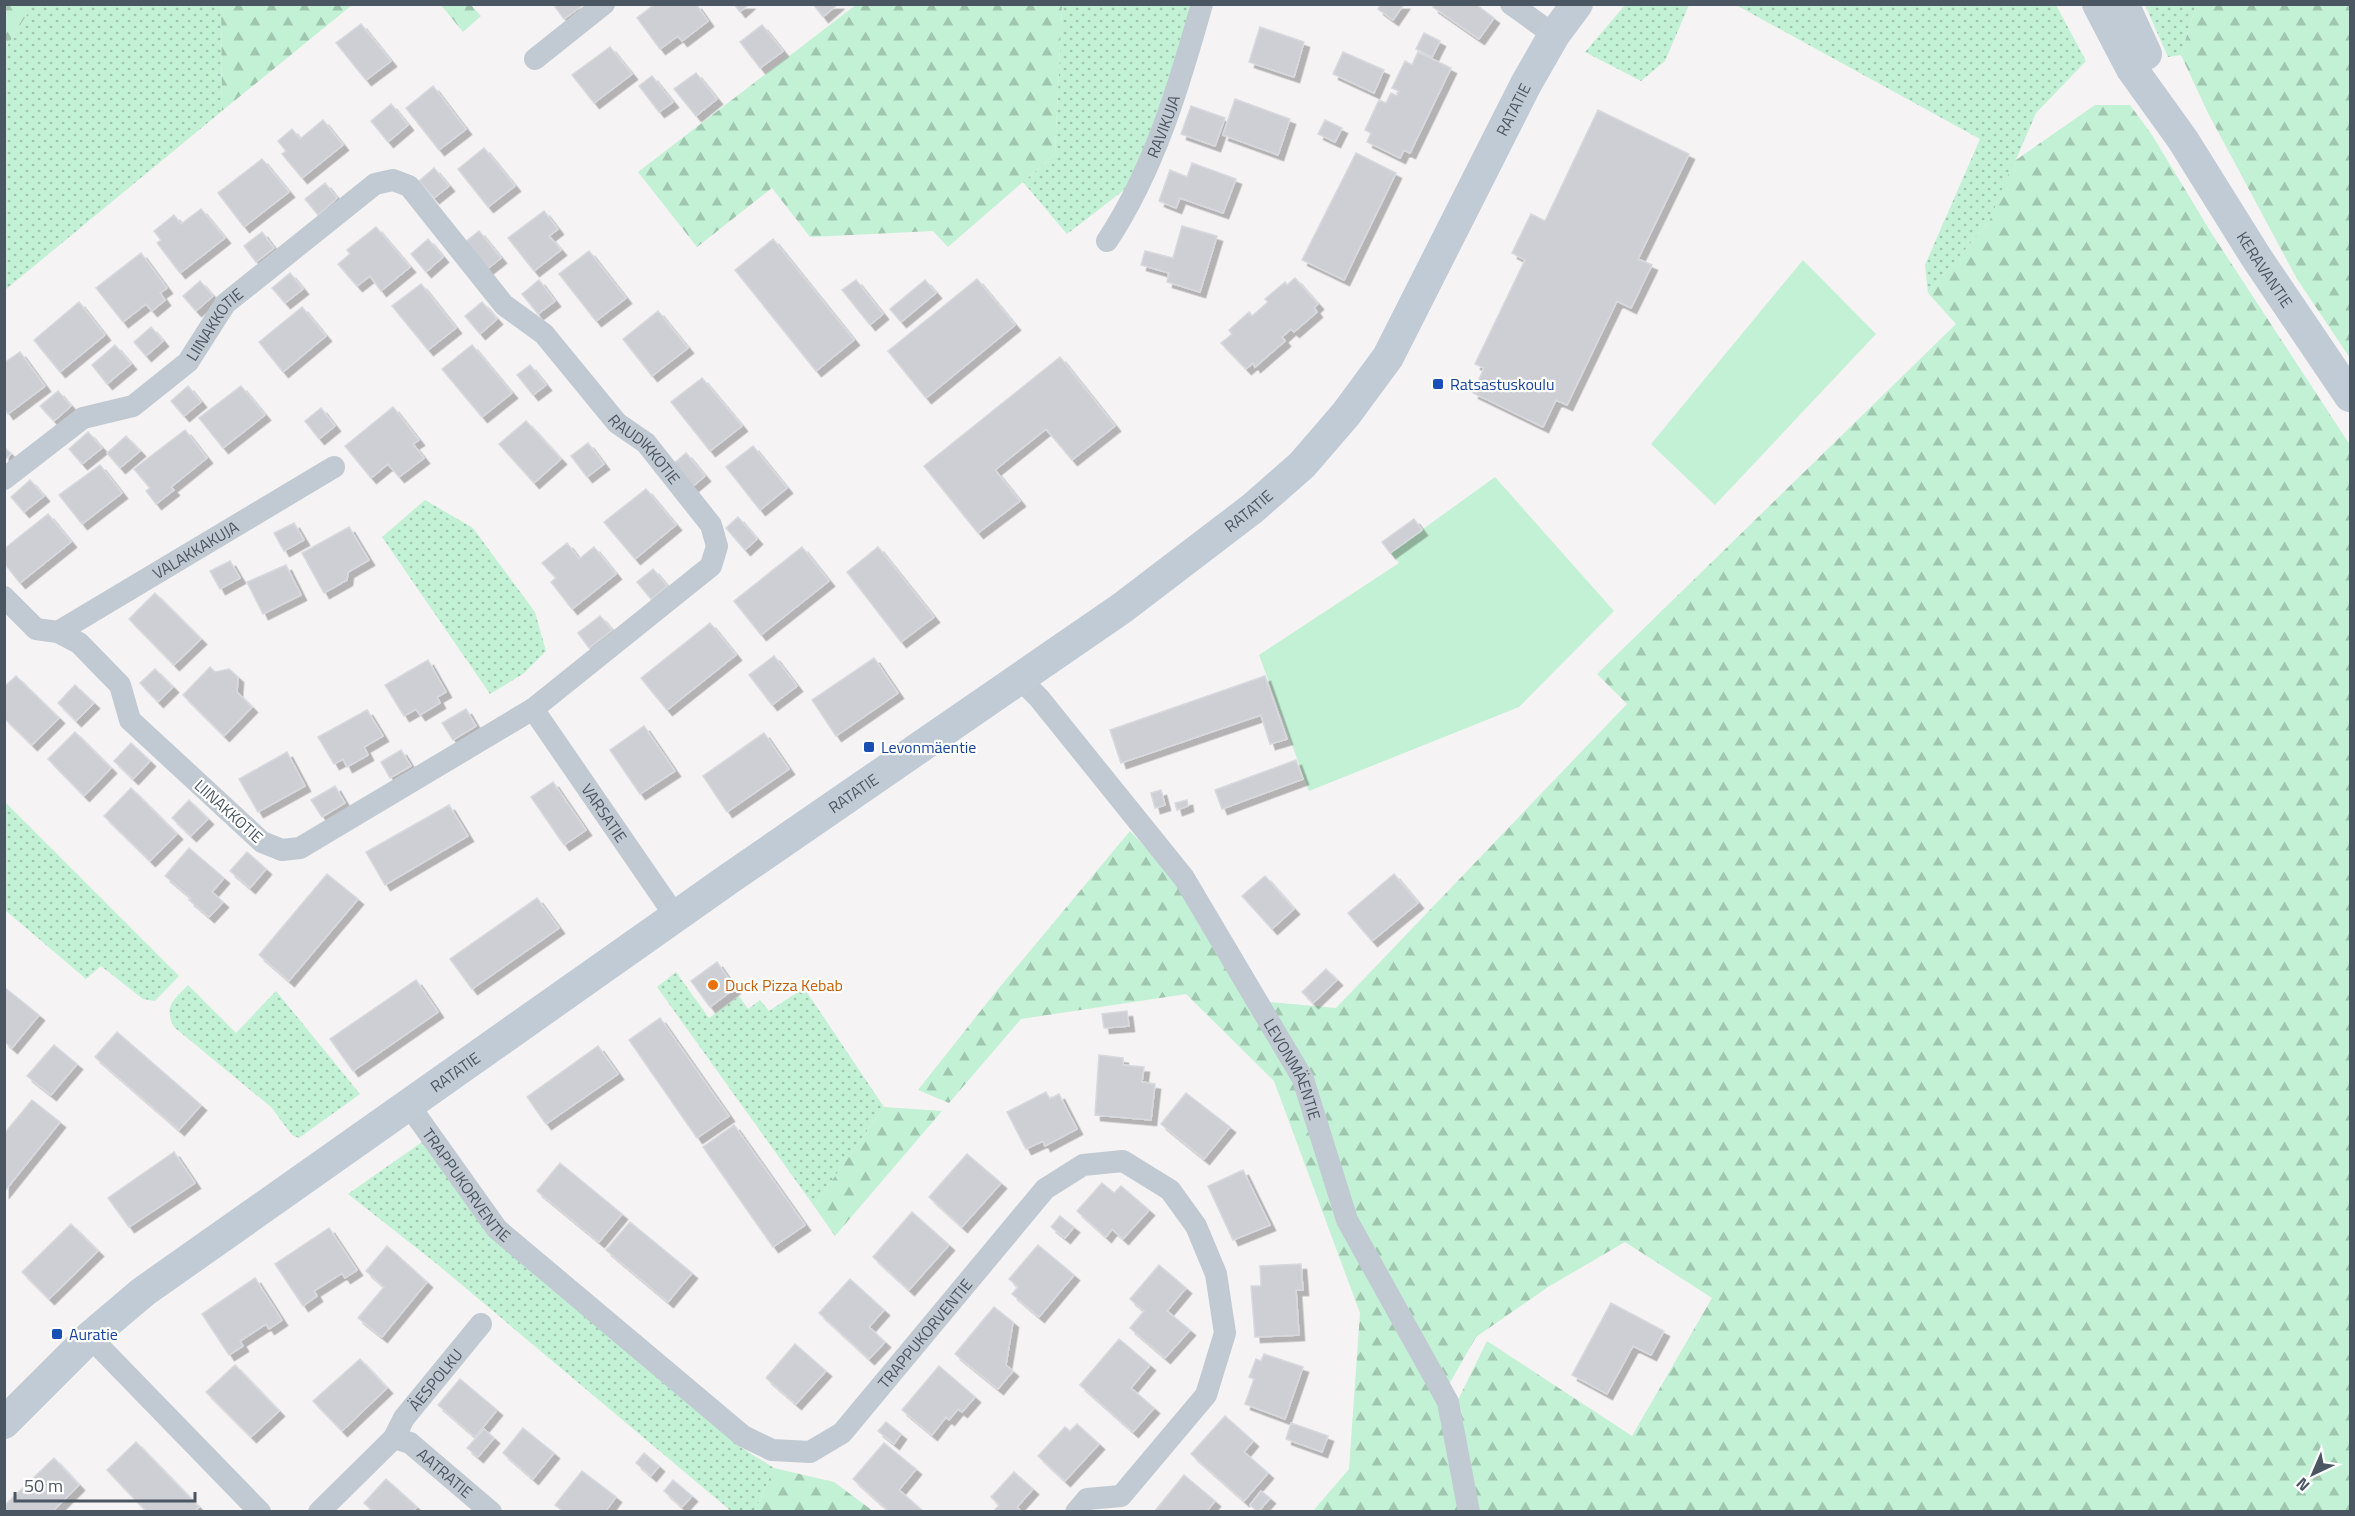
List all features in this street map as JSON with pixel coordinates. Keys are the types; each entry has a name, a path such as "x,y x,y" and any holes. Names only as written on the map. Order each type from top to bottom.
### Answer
{"street":[{"path":"535,59 604,4"},
{"name":"RAVIKUJA","path":"1107,241 1125,214 1158,143 1202,4"},
{"path":"1511,4 1554,34"},
{"name":"RATATIE","path":"4,1423 90,1338 143,1292 676,916 1122,608 1253,508 1302,465 1346,414 1388,357 1526,84 1554,34 1577,4"},
{"name":"KERAVANTIE","path":"2098,4 2132,69 2183,140 2256,257 2350,396"},
{"name":"KERAVANTIE","path":"2123,4 2183,140"},
{"name":"LIINAKKOTIE","path":"4,479 83,418 133,406 189,362 225,304 375,184 393,180"},
{"name":"RAUDIKKOTIE","path":"393,180 409,186 504,305 544,334 617,423 646,443 711,525 717,546 711,566 533,709"},
{"name":"VALAKKAKUJA","path":"58,632 334,467"},
{"name":"LIINAKKOTIE","path":"4,597 36,628 58,632 79,644 120,685 130,720 262,842 282,850 300,848 533,709"},
{"name":"LEVONMÄENTIE","path":"1019,678 1039,698 1184,878 1303,1079 1347,1220 1449,1402 1469,1512"},
{"name":"VARSATIE","path":"533,709 676,916"},
{"name":"TRAPPUKORVENTIE","path":"408,1104 497,1229 743,1436 772,1450 810,1452 842,1433 1046,1190 1083,1165 1123,1161 1170,1190 1196,1226 1216,1274 1225,1333 1206,1395 1121,1496 1082,1505"},
{"name":"ÄESPOLKU","path":"394,1438 405,1418 481,1324"},
{"path":"90,1338 260,1512"},
{"path":"319,1512 394,1438"},
{"name":"AATRATIE","path":"394,1438 411,1443 491,1512"}],"green space":[{"path":"221,4 352,4 352,5 222,111"},
{"path":"857,4 1062,5 1055,154 948,247 933,231 810,237 772,188 697,247 638,172"},
{"path":"1626,4 1689,5 1665,61 1641,81 1585,52"},
{"path":"4,5 33,5 5,49"},
{"path":"33,5 221,5 222,111 5,290 5,49"},
{"path":"441,5 471,5 481,16 463,32"},
{"path":"1062,5 1192,5 1150,140 1128,187 1067,234 1023,182 1055,154"},
{"path":"1736,5 2056,5 2086,61 2036,113 1989,222 1928,293 1925,265 1980,139"},
{"path":"2145,5 2196,5 2181,55 2168,57"},
{"path":"2196,5 2350,5 2350,358 2297,279 2208,113 2181,55"},
{"path":"2095,105 2130,105 2152,135 2212,234 2350,445 2350,1511 1313,1511 1349,1469 1360,1313 1274,1081 1186,994 1021,1019 949,1103 918,1090 994,994 1130,831 1179,883 1298,1081 1343,1225 1444,1406 1462,1412 1457,1402 1487,1341 1632,1436 1712,1298 1625,1242 1548,1287 1476,1337 1448,1386 1353,1217 1269,1002 1336,1008 1627,704 1597,674 1956,324 1928,293 1989,222 2013,162"},
{"path":"1803,260 1876,334 1715,505 1651,444"},
{"path":"1495,477 1614,611 1519,707 1309,791 1259,655 1399,563 1390,553"},
{"path":"425,500 473,528 535,612 546,651 523,674 490,694 382,537"},
{"path":"5,802 179,976 155,1001 143,999 101,966 86,979 5,910"},
{"path":"676,972 709,1018 739,996 748,1009 760,1000 769,1011 804,988 884,1107 814,1206 657,987"},
{"path":"188,985 236,1033 276,991 360,1094 299,1138 292,1135 271,1107 174,1027 170,1008"},
{"path":"884,1107 942,1111 835,1236 814,1206"},
{"path":"422,1142 737,1445 774,1468 755,1511 731,1511 437,1264 348,1194"},
{"path":"774,1468 834,1482 873,1511 755,1511"}],"building":[{"path":"553,4 584,4 564,19"},
{"path":"655,4 696,4 708,21 682,41 678,36 660,49 637,18"},
{"path":"734,4 749,4 740,12"},
{"path":"813,4 838,4 823,17"},
{"path":"1381,4 1404,4 1393,20 1378,9"},
{"path":"1435,4 1475,4 1494,18 1479,39 1433,7"},
{"path":"361,24 391,61 366,80 336,43"},
{"path":"762,25 783,51 760,68 740,42"},
{"path":"1260,27 1304,42 1294,77 1249,62"},
{"path":"1424,33 1440,41 1432,57 1416,49"},
{"path":"610,47 632,74 594,103 572,75"},
{"path":"1343,52 1384,70 1374,93 1333,74"},
{"path":"1418,52 1451,68 1410,153 1404,150 1400,158 1367,142 1371,133 1365,130 1379,100 1386,103 1391,93 1397,96 1399,91 1392,88 1405,61 1412,65"},
{"path":"696,73 717,99 696,116 674,89"},
{"path":"652,76 673,102 659,112 639,86"},
{"path":"433,86 466,129 439,150 406,108"},
{"path":"1235,99 1290,119 1278,155 1223,135"},
{"path":"391,104 408,125 388,142 371,121"},
{"path":"1191,106 1225,118 1215,146 1181,134"},
{"path":"1598,110 1689,154 1638,259 1652,265 1631,308 1617,301 1567,405 1556,400 1543,427 1473,393 1484,368 1475,364 1525,260 1512,253 1531,214 1545,221"},
{"path":"323,120 343,145 302,178 282,154 286,151 278,141 292,129 300,139"},
{"path":"1325,120 1342,128 1335,142 1318,134"},
{"path":"484,148 515,186 488,207 458,169"},
{"path":"1356,153 1396,173 1344,280 1302,260"},
{"path":"262,159 289,192 244,227 218,193"},
{"path":"1192,163 1236,179 1223,213 1180,198 1176,208 1159,201 1170,170 1187,177"},
{"path":"434,168 449,186 434,198 419,181"},
{"path":"325,183 337,198 318,215 305,199"},
{"path":"201,209 225,238 180,273 157,243 161,240 154,231 174,215 181,224"},
{"path":"544,211 558,229 549,236 561,250 534,271 508,238"},
{"path":"1182,226 1217,236 1200,292 1167,282 1169,273 1141,265 1145,251 1173,258"},
{"path":"376,227 410,267 381,291 370,276 357,286 338,264 350,254 347,250"},
{"path":"479,231 501,258 487,269 465,242"},
{"path":"262,232 274,248 256,262 244,246"},
{"path":"428,239 443,257 426,272 411,254"},
{"path":"773,239 854,340 816,371 735,270"},
{"path":"589,251 626,298 596,321 559,274"},
{"path":"141,253 167,288 160,293 165,300 152,311 146,304 123,322 96,288"},
{"path":"290,273 303,289 285,303 272,288"},
{"path":"1295,278 1318,304 1314,308 1317,312 1294,332 1291,329 1282,337 1285,341 1255,367 1253,363 1246,369 1221,343 1232,334 1229,330 1249,312 1252,316 1268,302 1265,299 1285,282 1287,285"},
{"path":"977,279 1015,325 926,398 888,351"},
{"path":"539,280 555,301 538,314 522,294"},
{"path":"856,280 883,314 870,325 842,290"},
{"path":"925,280 936,293 901,322 890,309"},
{"path":"200,281 213,296 196,311 183,296"},
{"path":"421,284 456,328 428,350 392,306"},
{"path":"79,302 105,335 60,372 34,340"},
{"path":"482,302 497,319 480,334 465,316"},
{"path":"302,307 326,336 283,372 259,342"},
{"path":"658,311 688,348 652,376 623,339"},
{"path":"151,327 163,341 146,356 134,342"},
{"path":"115,345 131,364 107,384 92,365"},
{"path":"472,345 512,393 482,417 442,369"},
{"path":"20,352 45,386 8,414 4,408 4,363"},
{"path":"1060,357 1115,426 1072,460 1046,429 995,470 1020,501 978,533 924,466"},
{"path":"530,365 546,385 533,395 517,375"},
{"path":"702,378 742,426 710,451 671,402"},
{"path":"188,386 201,402 184,416 171,401"},
{"path":"241,386 265,415 223,448 199,418"},
{"path":"58,391 71,406 54,421 40,406"},
{"path":"393,407 419,440 413,444 424,458 399,477 388,464 371,478 345,446"},
{"path":"321,408 335,426 319,439 305,421"},
{"path":"526,421 561,459 534,483 499,444"},
{"path":"185,430 207,458 171,487 174,490 156,504 146,491 150,488 134,469"},
{"path":"88,432 102,448 82,464 69,449"},
{"path":"126,436 140,451 120,468 107,453"},
{"path":"588,443 604,464 587,477 571,456"},
{"path":"753,446 787,488 760,510 726,467"},
{"path":"4,447 11,454 4,460"},
{"path":"686,453 705,476 692,487 673,464"},
{"path":"100,465 122,493 82,524 59,495"},
{"path":"30,480 44,496 24,512 11,497"},
{"path":"646,489 676,525 635,559 604,522"},
{"path":"48,514 71,542 20,583 4,563 4,549"},
{"path":"738,517 757,539 745,550 726,528"},
{"path":"1414,519 1422,530 1390,553 1382,542"},
{"path":"294,523 304,540 284,551 274,533"},
{"path":"349,527 369,560 348,572 347,580 324,593 302,553"},
{"path":"567,543 579,559 594,547 616,574 572,609 551,582 556,578 542,563"},
{"path":"802,547 829,581 761,635 734,601"},
{"path":"878,547 934,617 901,642 847,572"},
{"path":"230,561 240,578 220,589 210,571"},
{"path":"286,565 301,595 263,614 247,582"},
{"path":"653,569 667,586 651,599 637,582"},
{"path":"155,593 201,639 174,665 129,619"},
{"path":"600,616 612,630 589,648 578,633"},
{"path":"710,623 736,655 667,710 641,678"},
{"path":"774,656 797,686 772,705 749,675"},
{"path":"874,658 898,693 836,736 812,700"},
{"path":"428,660 446,692 437,697 440,703 420,715 416,709 404,716 385,685"},
{"path":"210,667 215,672 229,669 238,677 237,692 252,707 224,736 183,695"},
{"path":"155,669 173,687 158,702 140,683"},
{"path":"16,676 59,718 32,745 4,718 4,687"},
{"path":"1265,676 1287,739 1270,744 1261,715 1121,763 1110,730"},
{"path":"75,685 94,703 76,721 58,703"},
{"path":"466,709 476,726 453,740 442,723"},
{"path":"367,710 383,736 364,747 368,755 347,767 343,759 334,764 318,737"},
{"path":"644,726 675,771 640,794 610,750"},
{"path":"75,732 111,768 84,796 48,759"},
{"path":"764,733 789,769 727,812 703,776"},
{"path":"131,743 150,761 133,779 114,761"},
{"path":"401,750 411,766 390,778 381,762"},
{"path":"287,752 305,786 258,812 239,779"},
{"path":"1296,760 1303,779 1222,809 1215,790"},
{"path":"553,782 586,830 564,845 531,797"},
{"path":"335,786 345,803 322,817 311,800"},
{"path":"131,788 177,834 150,861 104,816"},
{"path":"1161,790 1165,805 1155,808 1151,793"},
{"path":"189,800 208,819 191,836 172,818"},
{"path":"1187,800 1188,806 1177,810 1175,803"},
{"path":"449,805 468,836 385,885 366,852"},
{"path":"189,848 224,878 212,892 223,902 209,917 165,876"},
{"path":"247,852 266,869 250,888 230,871"},
{"path":"327,874 358,899 289,981 259,955"},
{"path":"1394,874 1418,903 1372,941 1348,913"},
{"path":"1265,876 1294,909 1272,929 1242,896"},
{"path":"537,898 559,928 472,989 450,959"},
{"name":"Duck Pizza Kebab","path":"717,962 735,988 710,1007 691,981"},
{"path":"1326,969 1337,980 1313,1003 1302,992"},
{"path":"416,980 438,1012 353,1071 330,1039"},
{"path":"4,987 39,1015 12,1048 4,1041"},
{"path":"1127,1011 1129,1026 1104,1028 1102,1014"},
{"path":"660,1018 729,1116 697,1138 629,1040"},
{"path":"117,1032 201,1105 179,1130 95,1057"},
{"path":"54,1045 77,1064 51,1095 27,1076"},
{"path":"598,1046 618,1074 546,1124 527,1097"},
{"path":"1099,1055 1123,1058 1123,1065 1144,1067 1142,1082 1155,1084 1151,1120 1095,1115"},
{"path":"1046,1092 1050,1099 1059,1094 1077,1129 1045,1146 1043,1141 1026,1149 1007,1112"},
{"path":"1186,1093 1230,1127 1204,1159 1161,1124"},
{"path":"32,1100 60,1122 4,1192 4,1134"},
{"path":"734,1125 805,1225 773,1247 703,1147"},
{"path":"174,1152 195,1183 129,1227 108,1198"},
{"path":"967,1154 1001,1183 962,1227 929,1197"},
{"path":"560,1163 622,1214 599,1242 537,1191"},
{"path":"1243,1170 1270,1225 1233,1240 1208,1186"},
{"path":"1102,1183 1114,1193 1121,1186 1149,1210 1123,1239 1112,1229 1106,1237 1077,1211"},
{"path":"912,1212 949,1245 909,1290 873,1257"},
{"path":"1060,1216 1074,1227 1065,1238 1051,1227"},
{"path":"630,1222 692,1273 668,1302 606,1250"},
{"path":"71,1224 98,1251 49,1299 22,1272"},
{"path":"329,1228 357,1270 345,1278 342,1273 314,1291 317,1296 303,1306 275,1264"},
{"path":"1038,1245 1074,1275 1039,1317 1012,1294 1018,1287 1009,1279"},
{"path":"387,1246 427,1282 382,1337 358,1318 384,1287 366,1271"},
{"path":"1301,1264 1303,1290 1296,1290 1299,1335 1255,1337 1251,1286 1261,1286 1260,1266"},
{"path":"1159,1265 1186,1288 1167,1311 1190,1330 1165,1358 1130,1328 1144,1311 1130,1299"},
{"path":"255,1278 282,1320 269,1329 266,1324 240,1341 243,1346 229,1355 202,1314"},
{"path":"850,1279 884,1310 869,1327 885,1342 869,1359 819,1313"},
{"path":"1611,1303 1664,1331 1651,1355 1633,1346 1607,1394 1572,1375"},
{"path":"994,1307 1013,1322 1006,1365 1013,1371 998,1389 955,1354"},
{"path":"1119,1339 1150,1365 1131,1388 1154,1408 1133,1432 1080,1385"},
{"path":"795,1344 826,1371 796,1404 766,1378"},
{"path":"1264,1354 1303,1367 1285,1419 1245,1404 1254,1379 1249,1377 1256,1359 1261,1361"},
{"path":"360,1359 387,1388 342,1431 313,1401"},
{"path":"235,1365 279,1411 251,1437 206,1392"},
{"path":"939,1366 975,1397 962,1412 958,1409 949,1420 946,1417 932,1435 902,1410"},
{"path":"460,1379 497,1410 475,1437 438,1405"},
{"path":"1225,1416 1253,1441 1244,1452 1268,1473 1244,1501 1191,1454"},
{"path":"886,1422 901,1434 894,1444 878,1431"},
{"path":"1291,1423 1328,1436 1322,1452 1286,1439"},
{"path":"1077,1424 1099,1444 1065,1481 1038,1456 1065,1427 1070,1431"},
{"path":"523,1428 554,1453 533,1479 503,1453"},
{"path":"484,1429 494,1438 478,1457 467,1448"},
{"path":"136,1442 199,1507 194,1512 147,1512 107,1470"},
{"path":"884,1443 916,1469 899,1490 924,1512 890,1512 853,1479"},
{"path":"644,1453 659,1466 651,1476 636,1463"},
{"path":"54,1458 79,1485 52,1512 6,1512 4,1506"},
{"path":"582,1471 616,1497 605,1512 564,1512 555,1505"},
{"path":"1014,1472 1033,1489 1017,1507 1022,1512 993,1512 999,1505 991,1497"},
{"path":"1184,1475 1215,1501 1206,1512 1154,1512"},
{"path":"386,1479 417,1507 412,1512 374,1512 364,1503"},
{"path":"673,1480 692,1496 682,1507 664,1491"},
{"path":"1261,1491 1270,1498 1258,1512 1250,1505"}],"place":[{"name":"Ratsastuskoulu","path":"1438,384"},
{"name":"Levonmäentie","path":"869,747"},
{"name":"Duck Pizza Kebab","path":"713,985"},
{"name":"Auratie","path":"57,1334"}]}
